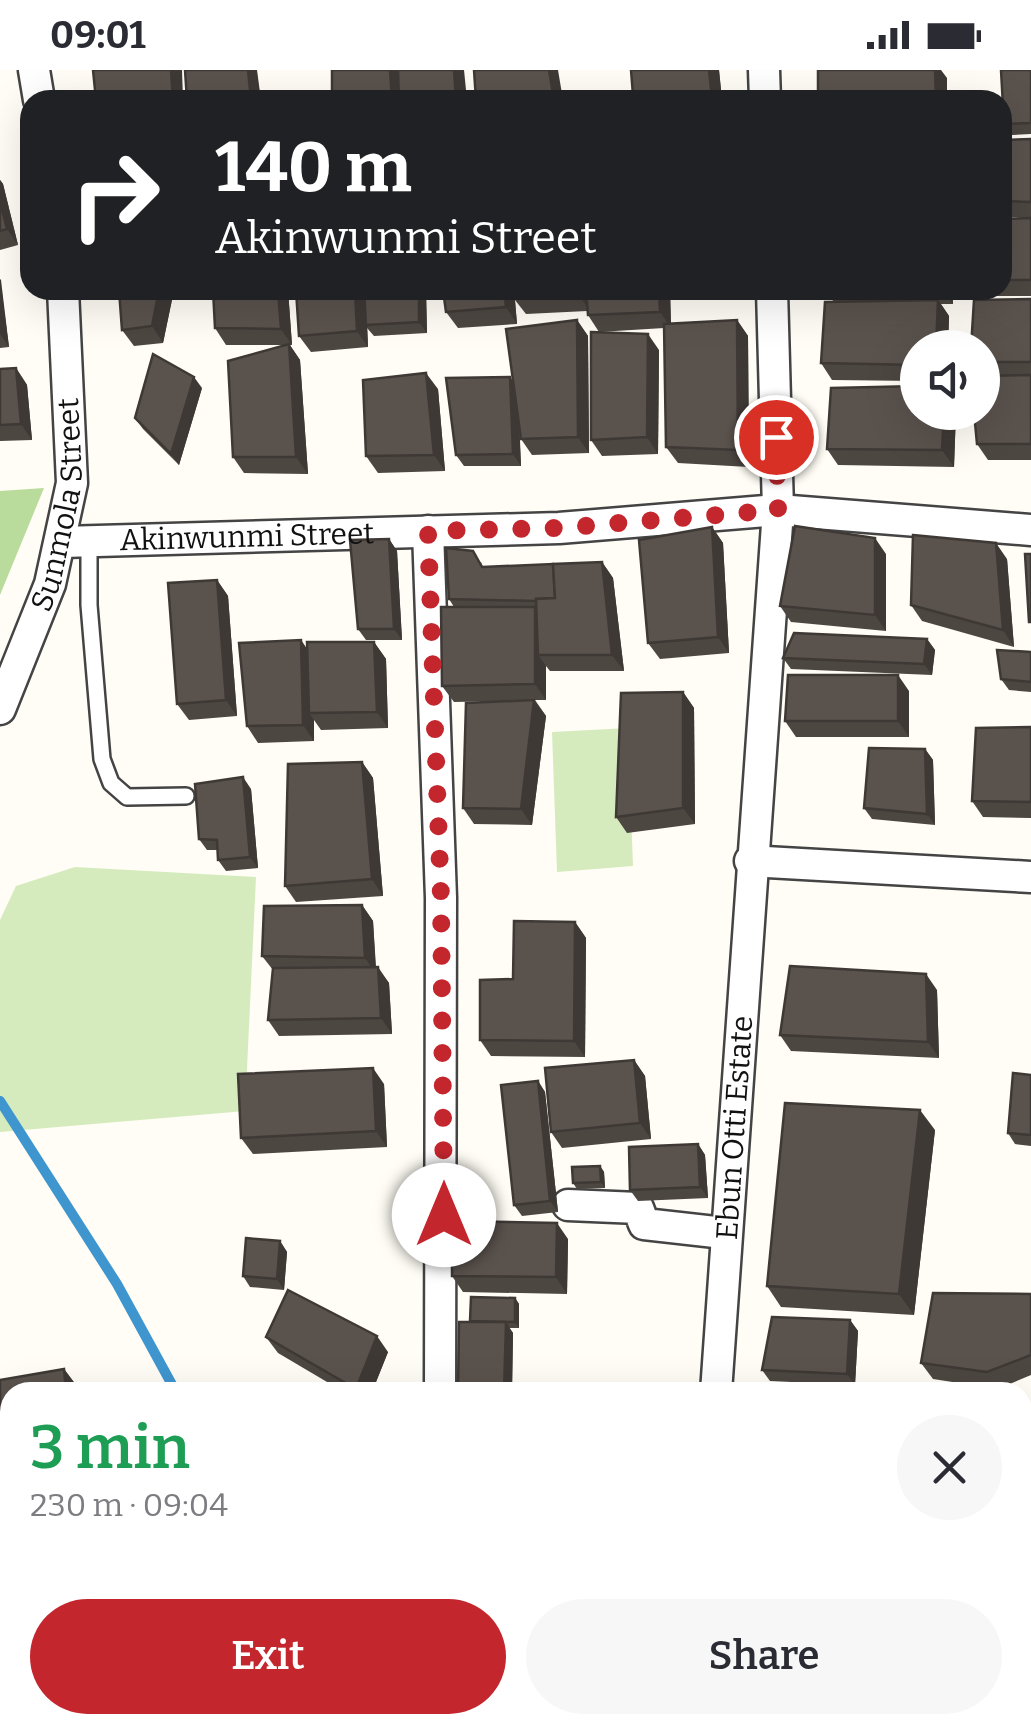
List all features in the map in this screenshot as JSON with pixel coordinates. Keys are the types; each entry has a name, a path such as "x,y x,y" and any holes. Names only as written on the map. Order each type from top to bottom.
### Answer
{"street":[{"name":"Sunmola Street","path":"0,709 76,541 74,429 65,300"},
{"name":"Ebun Otti Estate","path":"717,1382 750,861 778,510 772,300"},
{"name":"Akinwunmi Street","path":"76,541 559,528 778,510 1031,530"},
{"path":"428,531 441,898 440,1382"},
{"path":"750,861 1031,877"},
{"path":"568,1205 638,1208 644,1224 724,1233"}],"lane":[{"path":"76,541 89,605 102,759 111,782 127,797 186,796"}],"green space":[{"path":"44,488 0,595 0,491"},
{"path":"628,728 633,866 557,872 552,732"},
{"path":"75,867 256,877 245,1111 0,1132 0,920 16,886"}],"building":[{"path":"93,70 171,70 172,90 95,90"},
{"path":"185,70 248,70 250,90 186,90"},
{"path":"332,70 390,70 391,90 332,90"},
{"path":"398,70 454,70 455,90 399,90"},
{"path":"474,70 549,70 552,90 475,90"},
{"path":"631,70 709,70 711,90 633,90"},
{"path":"818,70 935,70 936,90 818,90"},
{"path":"1001,70 1031,70 1031,123 1012,124 1012,90 1002,90"},
{"path":"1031,139 1031,202 1012,201 1012,140"},
{"path":"0,202 7,229 0,231"},
{"path":"1031,218 1031,280 1012,280 1012,219"},
{"path":"1031,299 1031,362 1000,362 1000,330 972,330 974,300"},
{"path":"120,300 157,300 152,326 122,330"},
{"path":"214,300 279,300 281,329 215,328"},
{"path":"297,300 355,300 357,331 299,336"},
{"path":"365,300 419,300 419,322 366,325"},
{"path":"444,300 505,300 506,307 446,312"},
{"path":"587,300 659,300 660,312 588,315"},
{"path":"938,300 937,330 900,330 900,365 821,363 825,302"},
{"path":"577,320 578,437 521,439 506,329"},
{"path":"737,320 738,450 666,447 664,324"},
{"path":"591,332 648,334 647,437 591,440"},
{"path":"289,344 296,457 233,457 228,361"},
{"path":"153,354 194,377 171,454 135,418"},
{"path":"16,368 21,424 0,425 0,369"},
{"path":"426,373 434,455 366,456 363,380"},
{"path":"1031,375 1031,444 977,444 976,430 1000,430 1000,376"},
{"path":"510,377 513,454 456,455 446,378"},
{"path":"900,386 900,430 943,430 942,450 827,449 831,388"},
{"path":"795,526 875,538 875,615 780,606"},
{"path":"712,527 718,637 648,643 639,540"},
{"path":"913,535 996,543 1003,630 911,605"},
{"path":"389,539 394,629 358,629 350,540"},
{"path":"446,548 473,551 482,567 553,564 555,598 449,599"},
{"path":"1025,554 1031,554 1031,622 1029,622"},
{"path":"602,562 612,655 538,655 536,599 555,598 553,564"},
{"path":"217,580 226,700 177,704 168,583"},
{"path":"441,607 535,607 535,684 442,686"},
{"path":"794,633 927,639 924,664 783,658"},
{"path":"301,640 303,725 247,726 239,643"},
{"path":"307,642 374,642 377,712 309,713"},
{"path":"997,650 1031,652 1031,682 1001,679"},
{"path":"788,675 898,675 898,721 785,721"},
{"path":"683,692 683,808 616,817 621,693"},
{"path":"534,700 521,809 463,808 466,703"},
{"path":"1031,727 1031,802 972,801 976,728"},
{"path":"869,748 925,749 927,814 864,808"},
{"path":"362,762 372,879 285,886 288,764"},
{"path":"243,777 250,857 218,860 217,840 199,839 195,784"},
{"path":"362,905 365,958 262,956 264,906"},
{"path":"514,921 575,922 574,1041 480,1040 480,980 513,979"},
{"path":"790,966 926,974 928,1042 780,1035"},
{"path":"378,967 381,1018 268,1020 273,968"},
{"path":"634,1060 640,1123 551,1132 545,1068"},
{"path":"373,1068 376,1131 241,1138 238,1074"},
{"path":"1013,1073 1031,1075 1031,1135 1008,1133"},
{"path":"538,1081 550,1201 514,1205 501,1085"},
{"path":"785,1103 920,1110 899,1294 767,1286"},
{"path":"698,1144 700,1187 630,1190 629,1147"},
{"path":"600,1166 601,1182 573,1183 572,1167"},
{"path":"452,1221 557,1223 556,1277 452,1276"},
{"path":"246,1238 280,1241 277,1279 243,1276"},
{"path":"288,1290 377,1336 359,1382 344,1382 266,1337"},
{"path":"933,1293 1031,1294 1031,1355 987,1372 921,1363"},
{"path":"471,1297 515,1298 515,1322 470,1321"},
{"path":"772,1317 850,1320 847,1374 762,1370"},
{"path":"459,1322 506,1322 504,1382 458,1382"},
{"path":"64,1369 65,1382 0,1382"}],"waterway":[{"path":"0,1101 117,1284 171,1382"}],"route":[{"path":"444,1215 441,898 428,531 559,528 778,510 776,437"}]}
